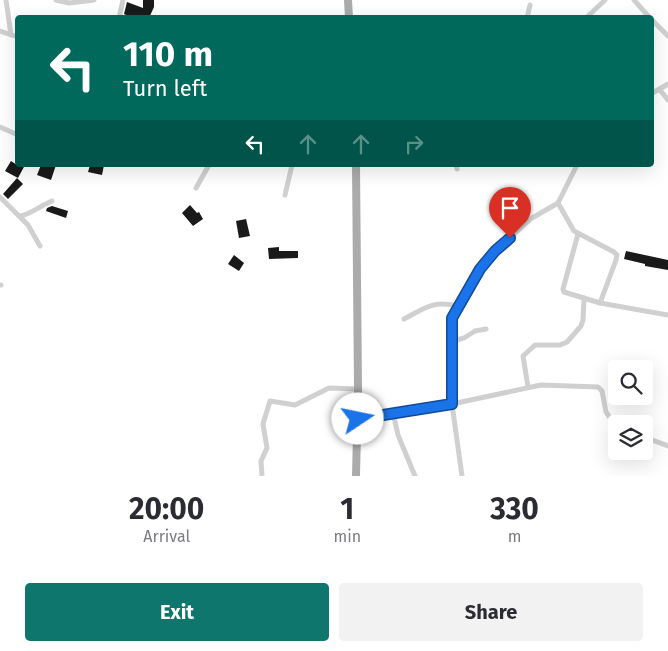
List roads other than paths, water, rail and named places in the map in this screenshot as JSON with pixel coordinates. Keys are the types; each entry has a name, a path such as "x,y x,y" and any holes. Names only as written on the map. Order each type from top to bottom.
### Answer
{"main road":[{"path":"348,0 349,15"},
{"path":"356,167 358,419 356,476"}],"street":[{"path":"6,0 11,35"},
{"path":"56,0 69,3 94,0"},
{"path":"119,15 123,0"},
{"path":"589,15 605,0"},
{"path":"634,0 647,15"},
{"path":"528,15 530,5"},
{"path":"654,22 668,36"},
{"path":"0,30 15,36"},
{"path":"654,92 668,84"},
{"path":"660,90 668,100"},
{"path":"0,127 15,134"},
{"path":"196,188 208,167"},
{"path":"285,195 292,167"},
{"path":"462,476 452,404 452,318 457,306 480,269 495,251 532,218 558,203 576,167"},
{"path":"0,197 21,216 35,234 40,246"},
{"path":"21,216 52,201"},
{"path":"558,203 578,234 614,252 616,255 616,260 600,302"},
{"path":"578,234 564,291 566,293 668,316"},
{"path":"528,387 523,356 535,345 560,345 567,342 584,320 584,298"},
{"path":"404,319 429,306 443,303 457,306"},
{"path":"452,341 464,338 475,331 486,329"},
{"path":"358,419 452,404 546,384 598,387 602,390 608,415"},
{"path":"262,476 261,460 267,448 262,426 270,401 295,405 329,388 358,389"},
{"path":"392,413 398,435 415,476"},
{"path":"653,440 668,446"}]}
